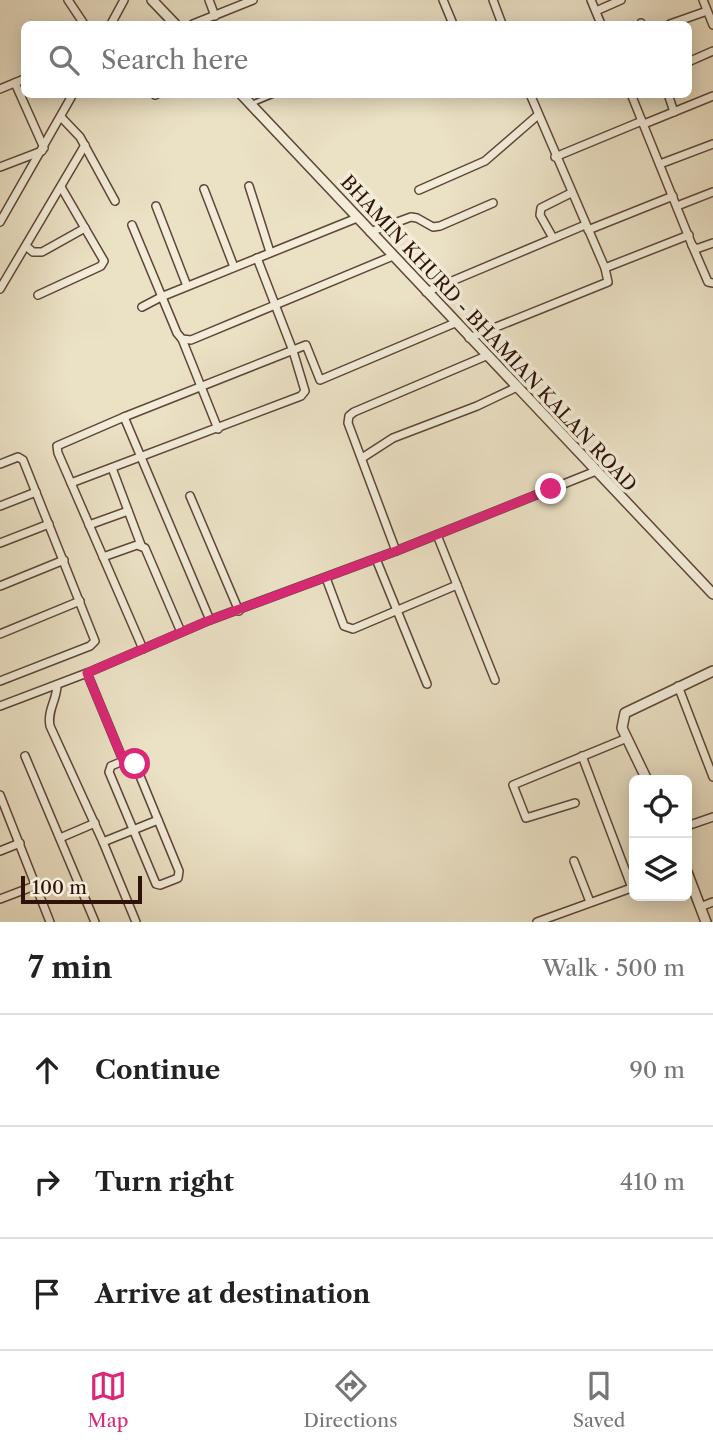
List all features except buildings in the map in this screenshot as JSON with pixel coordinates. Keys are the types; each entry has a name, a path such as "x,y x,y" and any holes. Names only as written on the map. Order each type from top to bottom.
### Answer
{"street":[{"path":"68,0 82,21"},
{"path":"113,21 124,0"},
{"path":"152,0 172,21"},
{"path":"209,0 215,16"},
{"path":"201,21 253,0"},
{"path":"443,0 452,21"},
{"path":"501,21 493,2 505,0"},
{"path":"591,0 600,21"},
{"path":"596,11 621,0"},
{"path":"703,0 713,25"},
{"path":"679,21 707,11"},
{"path":"692,60 713,51"},
{"path":"0,89 21,80"},
{"path":"15,83 21,97"},
{"path":"555,157 713,96"},
{"path":"21,98 43,149"},
{"path":"2,218 72,98"},
{"name":"BHAMIN KHURD - BHAMIAN KALAN ROAD","path":"244,98 713,594"},
{"path":"470,338 606,284 608,280 532,98"},
{"path":"633,98 705,276 713,283"},
{"path":"669,98 674,111"},
{"path":"419,190 485,161 538,115"},
{"path":"61,117 85,145 115,201"},
{"path":"660,164 713,144"},
{"path":"0,289 85,145"},
{"path":"0,167 43,149"},
{"path":"249,186 271,252"},
{"path":"38,295 100,266 104,261 61,187"},
{"path":"204,189 234,267"},
{"path":"677,206 713,192"},
{"path":"553,238 540,215 541,208 571,193"},
{"path":"426,292 553,238 673,195"},
{"path":"370,232 411,216 433,228 493,204"},
{"path":"156,206 187,286"},
{"path":"142,307 187,286 357,218"},
{"path":"132,225 218,429"},
{"path":"26,246 33,253 42,252 85,228"},
{"path":"605,268 689,235"},
{"path":"692,245 696,249 713,243"},
{"path":"182,339 191,340 393,256"},
{"path":"71,483 301,396 305,385 257,258"},
{"path":"143,649 57,446 306,345 320,380 454,323"},
{"path":"396,551 348,423 349,416 486,356"},
{"path":"362,458 393,438 477,406 517,387"},
{"path":"124,417 210,620"},
{"path":"0,464 21,457 95,637 93,644 0,681"},
{"path":"112,468 141,545 145,548 181,632"},
{"path":"0,706 87,673 210,620 376,559 596,471"},
{"path":"0,506 36,492"},
{"path":"190,496 239,611"},
{"path":"89,525 128,511"},
{"path":"0,543 49,524"},
{"path":"437,535 495,680"},
{"path":"103,557 141,545"},
{"path":"376,559 427,684"},
{"path":"0,586 64,560"},
{"path":"326,578 344,626 348,629 457,585"},
{"path":"0,634 80,601"},
{"path":"645,775 622,728 625,713 713,671"},
{"path":"87,673 123,760"},
{"path":"57,685 48,717 50,726 95,823 136,922"},
{"path":"678,686 713,777"},
{"path":"575,803 526,818 513,785 627,738"},
{"path":"582,755 629,878"},
{"path":"25,756 95,922"},
{"path":"123,760 132,760 135,764 179,871 178,878 160,885 156,884 109,768 123,760"},
{"path":"1,799 50,922"},
{"path":"692,824 713,817"},
{"path":"103,842 158,820"},
{"path":"60,838 95,823"},
{"path":"0,851 20,843"},
{"path":"574,861 590,902"},
{"path":"0,899 37,885"},
{"path":"692,885 706,922"},
{"path":"537,922 629,889"},
{"path":"700,907 713,902"}],"lane":[{"path":"250,104 265,98"}],"route":[{"path":"135,764 132,760 123,760 87,673 210,620 396,551 551,489"}]}
